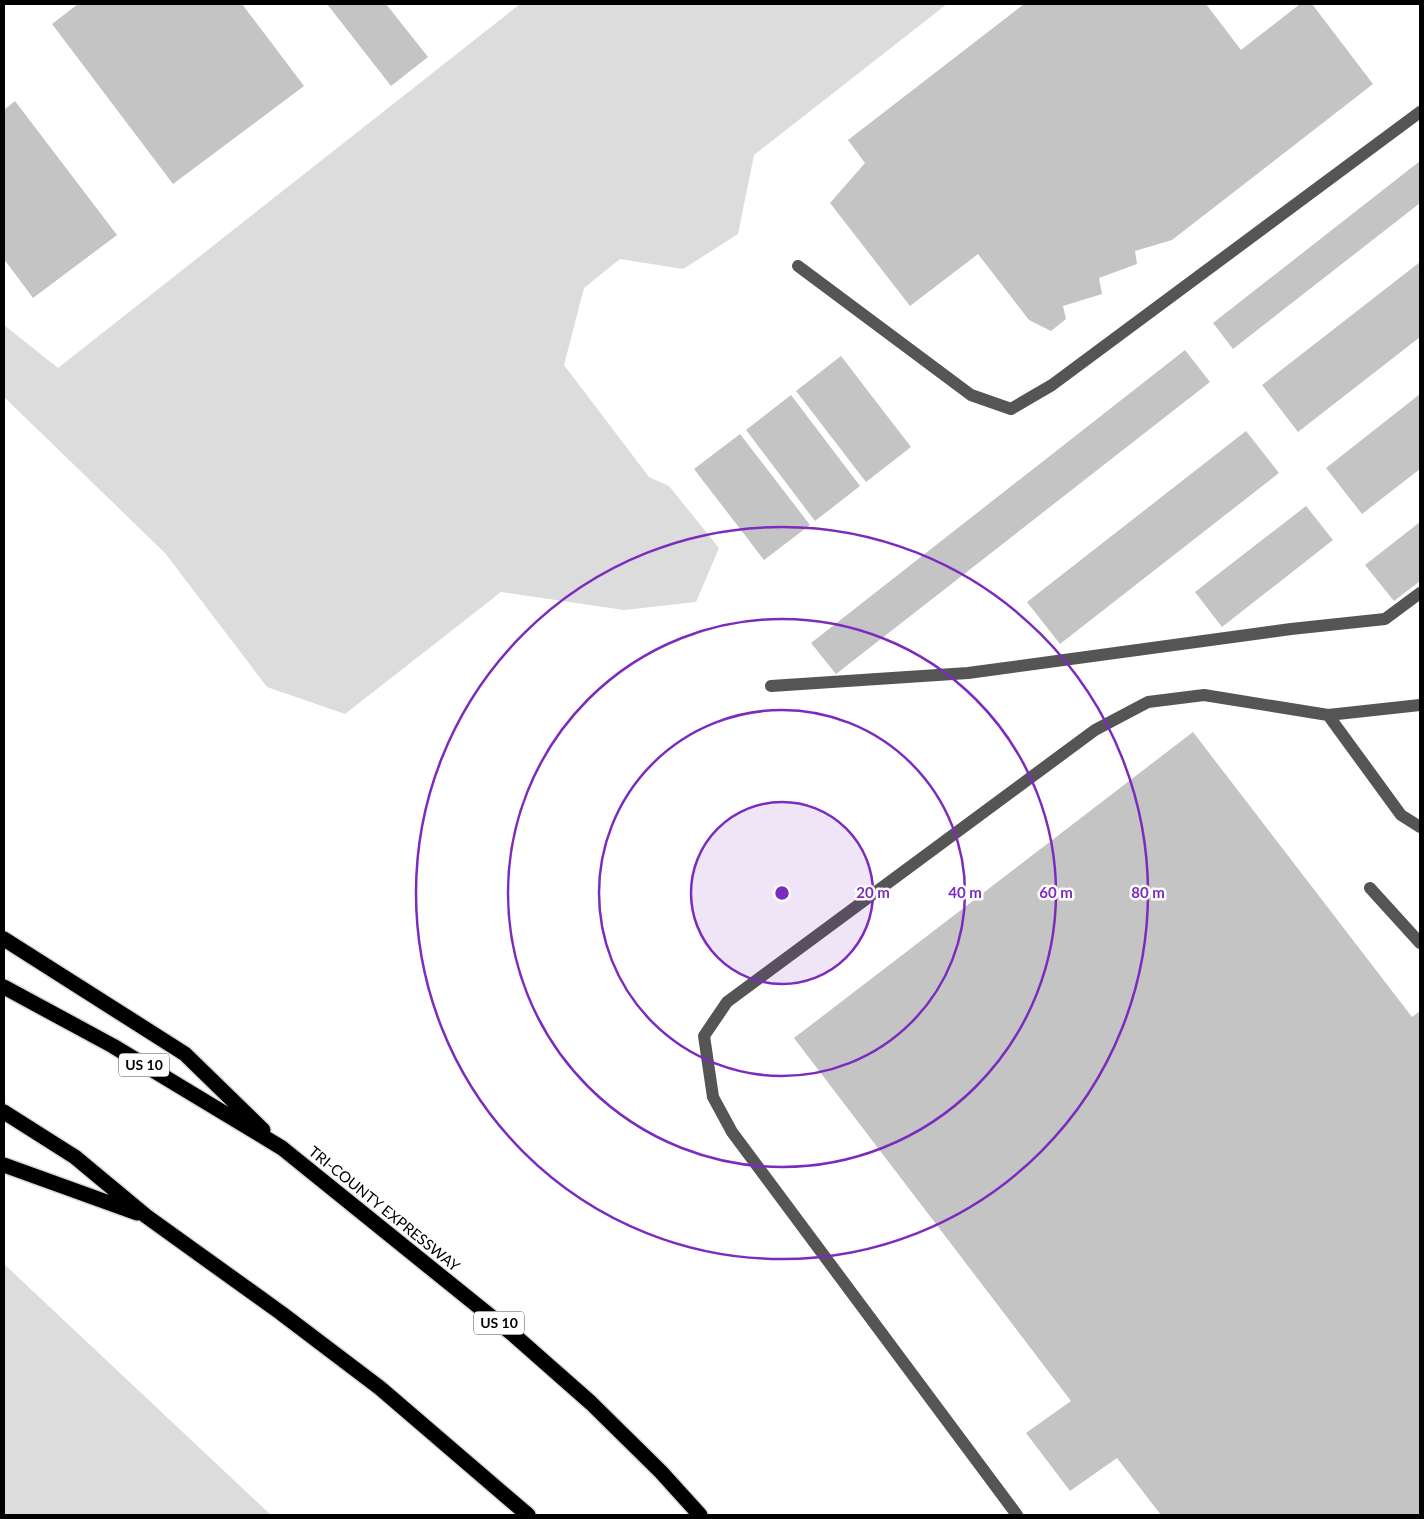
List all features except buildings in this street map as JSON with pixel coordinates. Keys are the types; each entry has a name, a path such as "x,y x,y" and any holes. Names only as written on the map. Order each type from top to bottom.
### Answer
{"highway":[{"path":"4,939 184,1054 282,1148"},
{"name":"TRI-COUNTY EXPRESSWAY","path":"4,987 113,1046 282,1148 515,1336 591,1403 661,1472 700,1515"},
{"path":"4,1112 75,1157 146,1216 281,1313 380,1388 528,1515"},
{"path":"4,1165 146,1216"}],"lane":[{"path":"798,266 971,396 1010,409 1052,384 1420,112"},
{"path":"771,686 968,673 1292,629 1385,619 1420,593"},
{"path":"1017,1515 732,1132 713,1097 704,1036 727,1002 1095,730 1148,702 1204,695 1328,715 1420,705"},
{"path":"1328,715 1401,815 1420,827"},
{"path":"1370,888 1420,943"}],"shaded area":[{"path":"520,4 947,4 754,155 738,234 683,269 620,259 584,288 564,365 649,477 669,486 719,548 696,602 624,610 501,592 345,714 267,687 165,553 4,397 4,325 58,368"},
{"path":"4,1264 271,1515 4,1515"}]}
